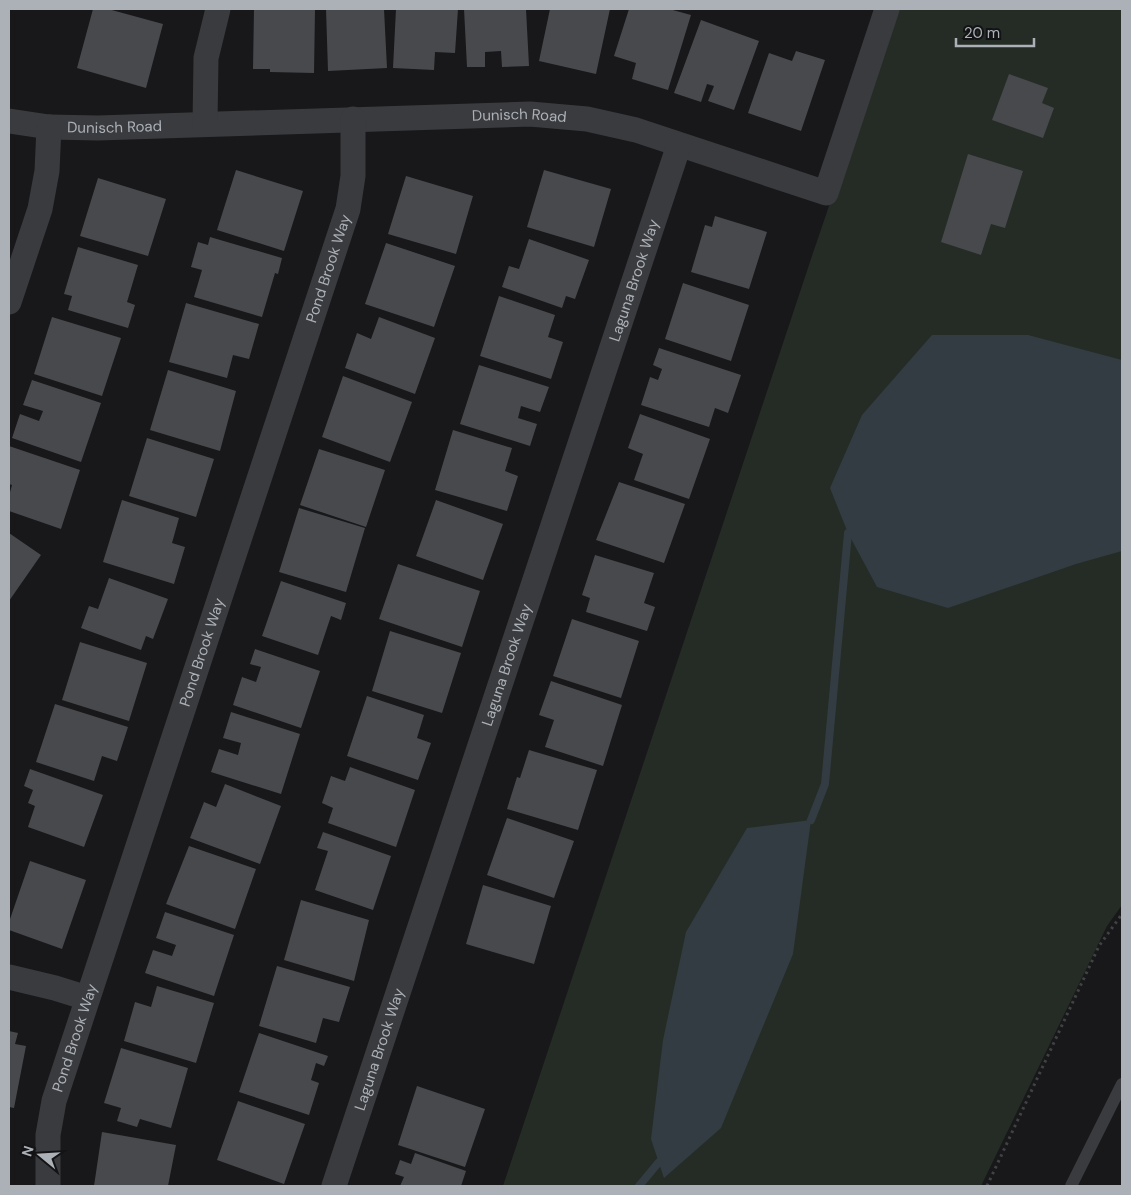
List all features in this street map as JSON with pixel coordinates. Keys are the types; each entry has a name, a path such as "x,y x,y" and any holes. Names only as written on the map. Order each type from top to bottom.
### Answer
{"street":[{"path":"205,124 206,58 218,9"},
{"name":"Dunisch Road","path":"9,121 49,127 530,114 587,119 636,130 826,193 887,9"},
{"name":"Pond Brook Way","path":"48,1186 48,1135 54,1101 348,210 353,176 353,119"},
{"path":"9,302 40,209 47,171 49,127"},
{"name":"Laguna Brook Way","path":"334,1186 679,145"},
{"path":"9,977 87,998"}],"lane":[{"path":"1070,1186 1122,1084"}],"path":[{"path":"987,1186 1099,946 1122,914"}],"shaded area":[{"path":"896,9 1122,9 1122,905 1107,926 981,1186 503,1186 813,253"},
{"path":"932,335 1028,335 1122,360 1122,551 1076,564 948,608 877,587 848,533 830,488 862,415"},
{"path":"811,820 793,954 721,1128 664,1178 651,1139 663,1040 686,932 747,828"}],"building":[{"path":"93,9 108,9 163,24 146,88 77,68"},
{"path":"254,9 315,9 314,73 270,72 270,69 253,69"},
{"path":"326,9 384,9 387,68 328,71"},
{"path":"396,9 458,9 455,53 435,52 434,70 393,68"},
{"path":"464,9 526,9 529,66 502,67 501,51 485,52 485,67 467,67"},
{"path":"550,9 610,9 596,74 539,61"},
{"path":"629,9 669,9 691,15 668,90 632,79 636,63 614,56"},
{"path":"701,20 759,41 734,110 708,101 714,86 707,84 701,102 674,93"},
{"path":"796,51 825,60 801,131 748,113 769,53 792,61"},
{"path":"1009,74 1048,88 1042,103 1054,108 1043,138 992,120"},
{"path":"968,154 1023,171 1005,228 991,224 981,255 941,242"},
{"path":"236,170 303,191 284,251 217,230"},
{"path":"544,170 611,189 594,247 527,227"},
{"path":"406,176 473,196 456,254 388,234"},
{"path":"98,178 166,199 148,256 80,236"},
{"path":"715,216 767,232 749,289 691,272 705,225 712,227"},
{"path":"210,237 282,258 278,274 275,273 262,317 194,297 202,270 191,267 198,242 208,245"},
{"path":"529,239 589,260 575,299 566,296 562,308 502,287 509,266 519,269"},
{"path":"386,243 455,266 434,327 365,304"},
{"path":"78,247 138,265 127,302 135,305 128,328 68,310 72,296 64,294"},
{"path":"683,283 749,305 731,361 665,339"},
{"path":"499,296 555,315 548,337 563,342 551,379 480,356"},
{"path":"186,303 259,324 249,359 233,355 227,378 169,362"},
{"path":"52,317 121,338 102,396 34,374"},
{"path":"379,317 435,338 415,394 345,368 357,333 371,339"},
{"path":"659,348 741,375 728,413 715,408 709,427 641,405 650,377 658,380 662,369 653,365"},
{"path":"479,365 549,387 540,412 521,406 518,418 537,424 530,446 460,424"},
{"path":"168,370 236,391 220,451 150,430"},
{"path":"343,376 412,402 390,462 322,437"},
{"path":"32,380 101,403 81,462 12,438 20,414 39,421 43,411 23,405"},
{"path":"640,414 710,439 689,499 634,480 643,454 628,448"},
{"path":"453,430 512,448 505,471 518,476 507,511 435,490"},
{"path":"147,438 214,459 196,517 129,496"},
{"path":"9,446 80,470 61,529 9,511 9,496 12,485 9,484"},
{"path":"319,449 385,470 366,527 300,505"},
{"path":"619,482 685,504 664,563 596,540"},
{"path":"122,500 179,518 172,543 185,547 174,584 103,562"},
{"path":"436,500 503,524 483,580 416,556"},
{"path":"299,508 365,528 346,592 279,572"},
{"path":"9,533 41,555 9,601"},
{"path":"595,555 654,573 644,603 655,607 647,631 586,612 590,598 582,595"},
{"path":"398,564 480,591 462,647 379,619"},
{"path":"109,578 168,599 153,639 146,636 141,650 81,628 89,606 98,609"},
{"path":"281,581 346,603 341,620 331,616 318,655 262,636"},
{"path":"572,619 639,641 621,698 553,676"},
{"path":"390,631 461,653 442,713 372,691"},
{"path":"80,642 147,663 129,721 62,700"},
{"path":"255,649 320,671 301,728 233,705 242,677 256,682 261,667 250,664"},
{"path":"551,681 622,705 603,766 545,747 554,720 539,715"},
{"path":"367,696 424,715 417,738 431,743 418,780 347,756"},
{"path":"55,704 128,727 117,761 102,756 94,781 36,762"},
{"path":"231,712 300,734 281,794 211,772 219,749 238,755 241,743 223,738"},
{"path":"529,750 597,770 578,830 507,809 517,777 520,778"},
{"path":"350,767 415,790 396,847 328,823 333,808 322,803 331,776 345,781"},
{"path":"30,769 103,795 84,847 28,827 35,806 28,803 33,790 24,786"},
{"path":"225,784 281,806 260,864 190,838 204,802 216,807"},
{"path":"507,818 574,841 554,898 487,875"},
{"path":"323,832 391,856 373,910 315,890 328,851 317,848"},
{"path":"189,846 256,869 235,929 166,904"},
{"path":"30,861 86,880 62,949 9,930 9,922"},
{"path":"483,885 551,906 534,964 466,944"},
{"path":"301,900 369,920 354,981 284,960"},
{"path":"165,912 234,935 214,996 145,973 153,950 172,956 176,945 156,938"},
{"path":"277,966 350,987 339,1022 323,1018 316,1043 259,1026"},
{"path":"157,986 214,1003 196,1063 124,1041 135,1002 151,1007"},
{"path":"9,1031 18,1033 15,1044 26,1046 14,1108 9,1107"},
{"path":"259,1033 328,1056 324,1066 316,1063 311,1080 319,1083 309,1115 239,1092"},
{"path":"121,1048 188,1068 171,1128 140,1119 137,1127 117,1121 121,1108 104,1103"},
{"path":"417,1086 485,1109 465,1167 398,1145"},
{"path":"238,1101 305,1124 284,1184 217,1160"},
{"path":"102,1132 176,1145 168,1186 94,1186"},
{"path":"415,1153 466,1171 461,1186 400,1186 404,1177 395,1174 400,1160 411,1164"}],"waterway":[{"path":"811,820 825,784 848,533"},
{"path":"639,1186 659,1162"}]}
